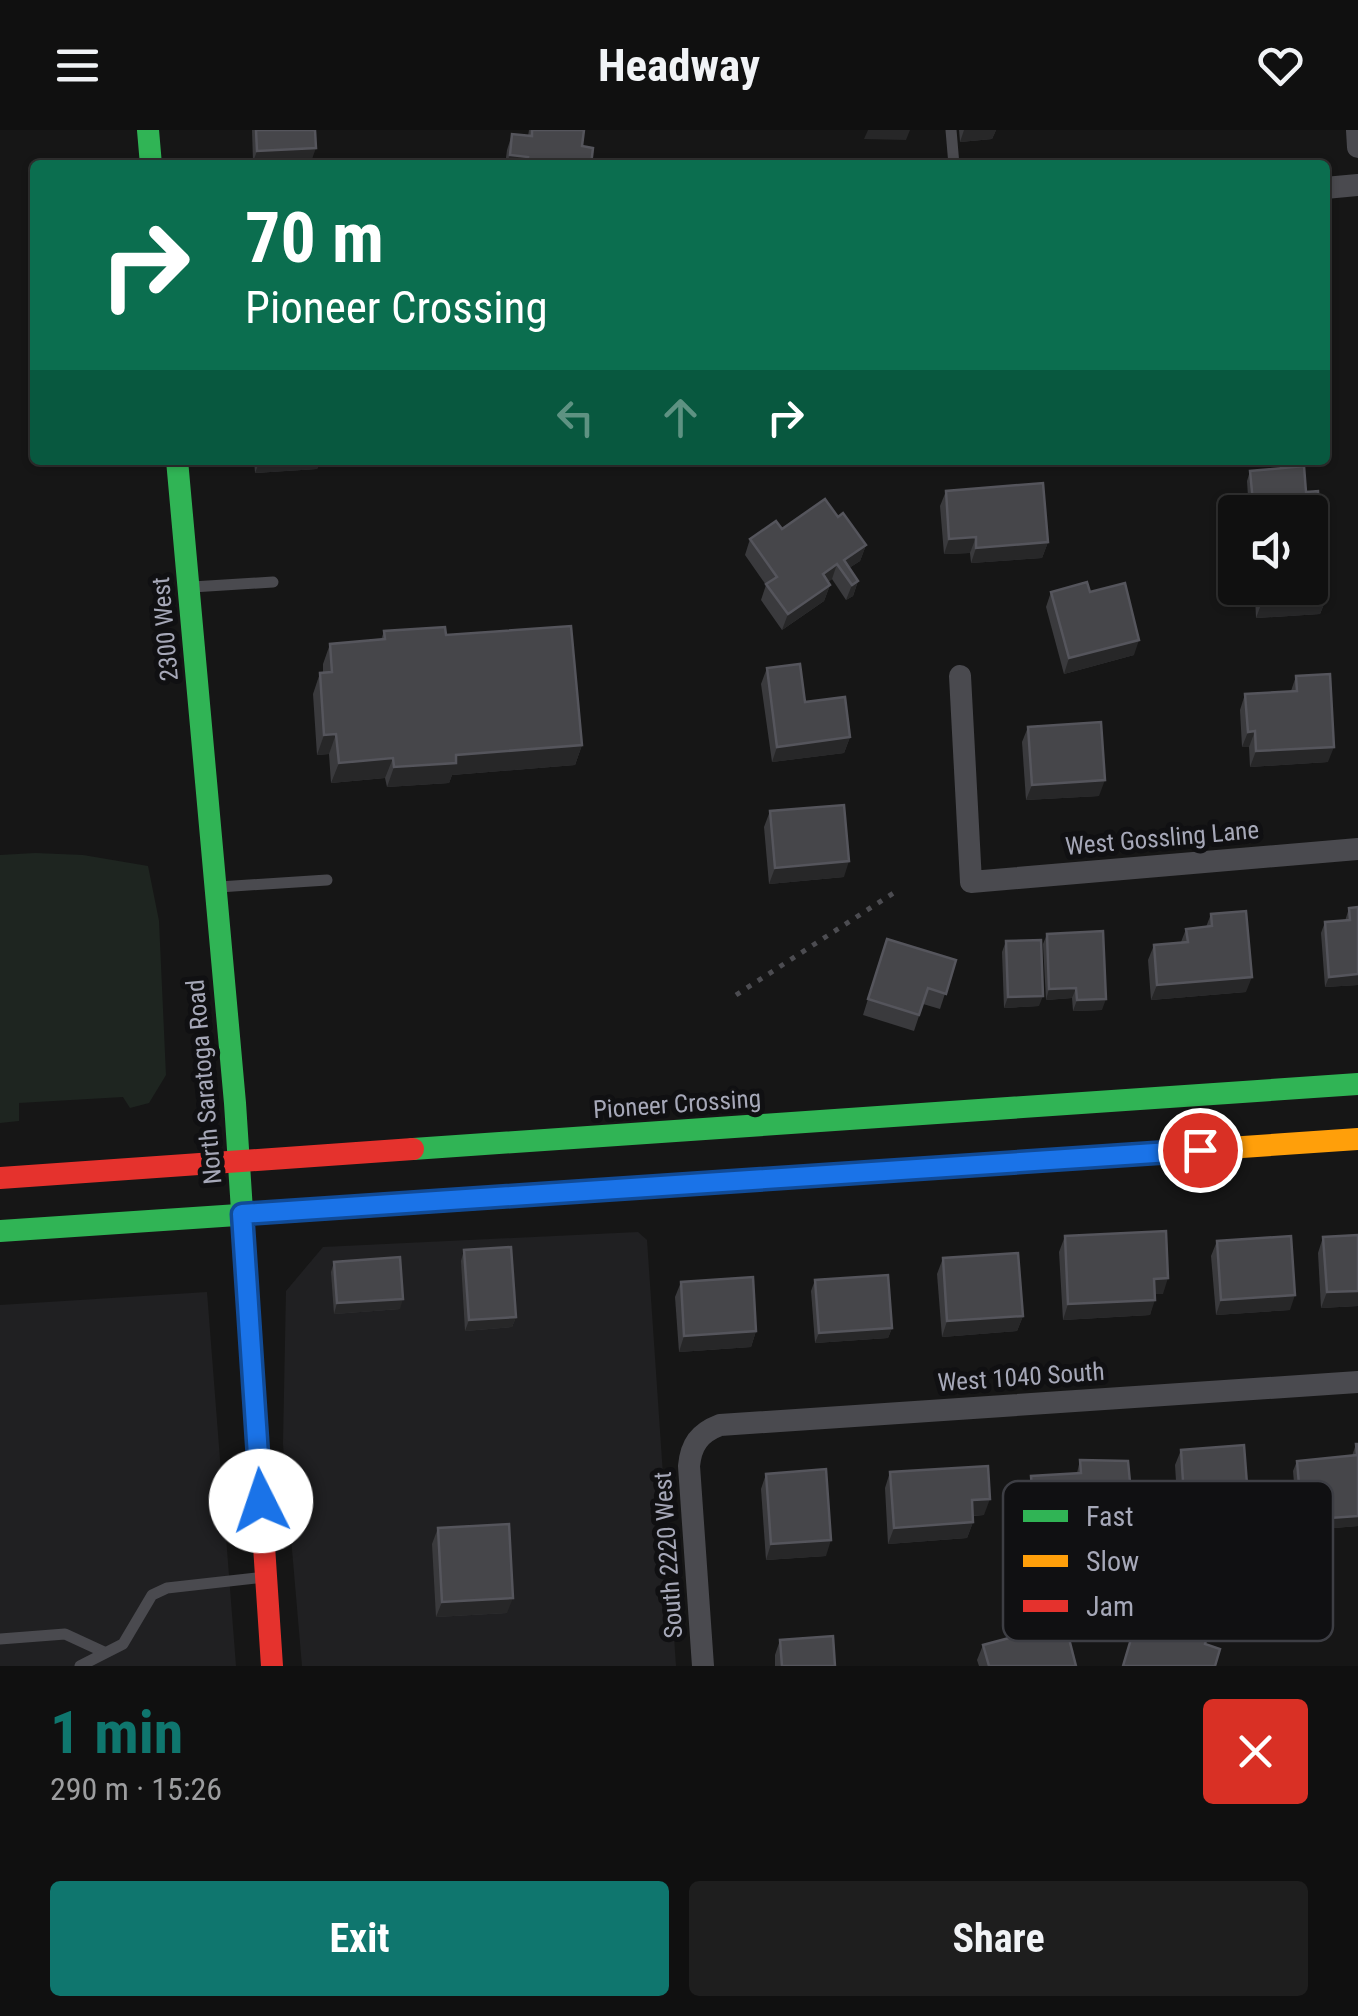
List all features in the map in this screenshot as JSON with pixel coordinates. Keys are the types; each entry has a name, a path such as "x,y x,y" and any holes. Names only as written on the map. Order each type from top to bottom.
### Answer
{"main road":[{"path":"148,130 151,160"},
{"name":"2300 West","path":"177,465 206,794"},
{"name":"North Saratoga Road","path":"206,794 239,1162 272,1666"},
{"name":"Pioneer Crossing","path":"0,1178 1358,1084"},
{"path":"0,1231 1358,1139"}],"street":[{"path":"1357,130 1358,147"},
{"path":"1330,188 1358,185"},
{"name":"West Gossling Lane","path":"960,676 971,882 1358,848"},
{"name":"West 1040 South","path":"694,1442 706,1430 720,1425 1358,1382"},
{"name":"South 2220 West","path":"694,1442 689,1466 703,1666"}],"lane":[{"path":"950,130 953,160"},
{"path":"189,587 273,582"},
{"path":"215,888 327,880"},
{"path":"80,1666 122,1644 152,1595 166,1588 266,1577"},
{"path":"0,1638 64,1634 104,1652"}],"path":[{"path":"736,995 895,892"}],"shaded area":[{"path":"0,855 83,855 148,866 159,921 166,1075 149,1103 130,1108 123,1097 19,1103 19,1121 0,1123"},
{"path":"638,1232 647,1240 676,1666 302,1666 283,1444 286,1291 323,1247"},
{"path":"207,1292 236,1666 0,1666 0,1305"}],"building":[{"path":"256,130 315,130 316,148 257,151"},
{"path":"532,130 584,130 582,146 593,148 592,160 528,160 510,155 512,134 532,136"},
{"path":"1304,466 1306,492 1318,491 1318,495 1252,495 1250,471"},
{"path":"1043,483 1048,542 976,548 976,537 949,539 946,491"},
{"path":"825,499 838,517 843,513 866,545 844,560 858,581 852,585 837,564 823,574 830,585 788,614 766,584 777,577 750,539 776,521 782,529"},
{"path":"1087,582 1090,592 1125,583 1139,640 1069,658 1051,592"},
{"path":"571,626 582,745 456,755 456,763 394,767 393,758 339,763 336,734 324,735 320,673 332,672 330,644 385,639 384,631 445,627 446,635"},
{"path":"800,664 805,702 845,697 850,737 777,747 767,668"},
{"path":"1330,674 1334,747 1256,751 1255,731 1248,732 1245,694 1297,691 1296,676"},
{"path":"1101,722 1105,780 1032,785 1028,727"},
{"path":"844,805 849,861 775,868 770,811"},
{"path":"1358,907 1358,974 1329,977 1325,922 1350,920 1349,908"},
{"path":"1246,911 1252,977 1157,985 1154,945 1188,942 1186,929 1212,926 1211,914"},
{"path":"1103,931 1106,999 1077,1000 1076,988 1049,989 1047,934"},
{"path":"887,939 956,960 946,994 928,988 919,1015 868,999"},
{"path":"1041,940 1043,996 1008,997 1006,941"},
{"path":"1166,1231 1168,1278 1154,1279 1155,1300 1068,1304 1065,1236"},
{"path":"1358,1235 1358,1291 1327,1292 1323,1237"},
{"path":"1291,1236 1295,1295 1221,1300 1217,1241"},
{"path":"511,1247 516,1317 469,1320 464,1250"},
{"path":"1018,1253 1023,1316 947,1321 943,1258"},
{"path":"400,1257 403,1299 337,1303 334,1262"},
{"path":"888,1275 892,1328 819,1333 815,1280"},
{"path":"753,1277 756,1331 684,1336 681,1282"},
{"path":"1358,1444 1358,1516 1333,1518 1333,1481 1299,1481 1297,1461 1357,1455"},
{"path":"1244,1445 1247,1481 1183,1481 1181,1450"},
{"path":"1080,1460 1128,1461 1130,1481 1031,1481 1031,1476 1081,1473"},
{"path":"988,1466 990,1499 972,1500 973,1522 894,1528 890,1472"},
{"path":"826,1469 831,1540 771,1544 766,1474"},
{"path":"509,1524 513,1598 442,1602 438,1528"},
{"path":"833,1636 835,1666 782,1666 780,1640"},
{"path":"1003,1640 1070,1641 1076,1666 989,1666 983,1645"},
{"path":"1130,1641 1206,1641 1205,1644 1220,1649 1215,1666 1123,1666"}],"traffic: fast":[{"path":"148,130 151,160"},
{"path":"177,465 235,1103 255,1411"},
{"path":"413,1149 1358,1084"},
{"path":"0,1231 1009,1163"}],"traffic: slow":[{"path":"1009,1163 1358,1139"}],"traffic: jam":[{"path":"0,1178 413,1149"},
{"path":"255,1411 272,1666"}],"route":[{"path":"261,1501 242,1214 1200,1150"}]}
